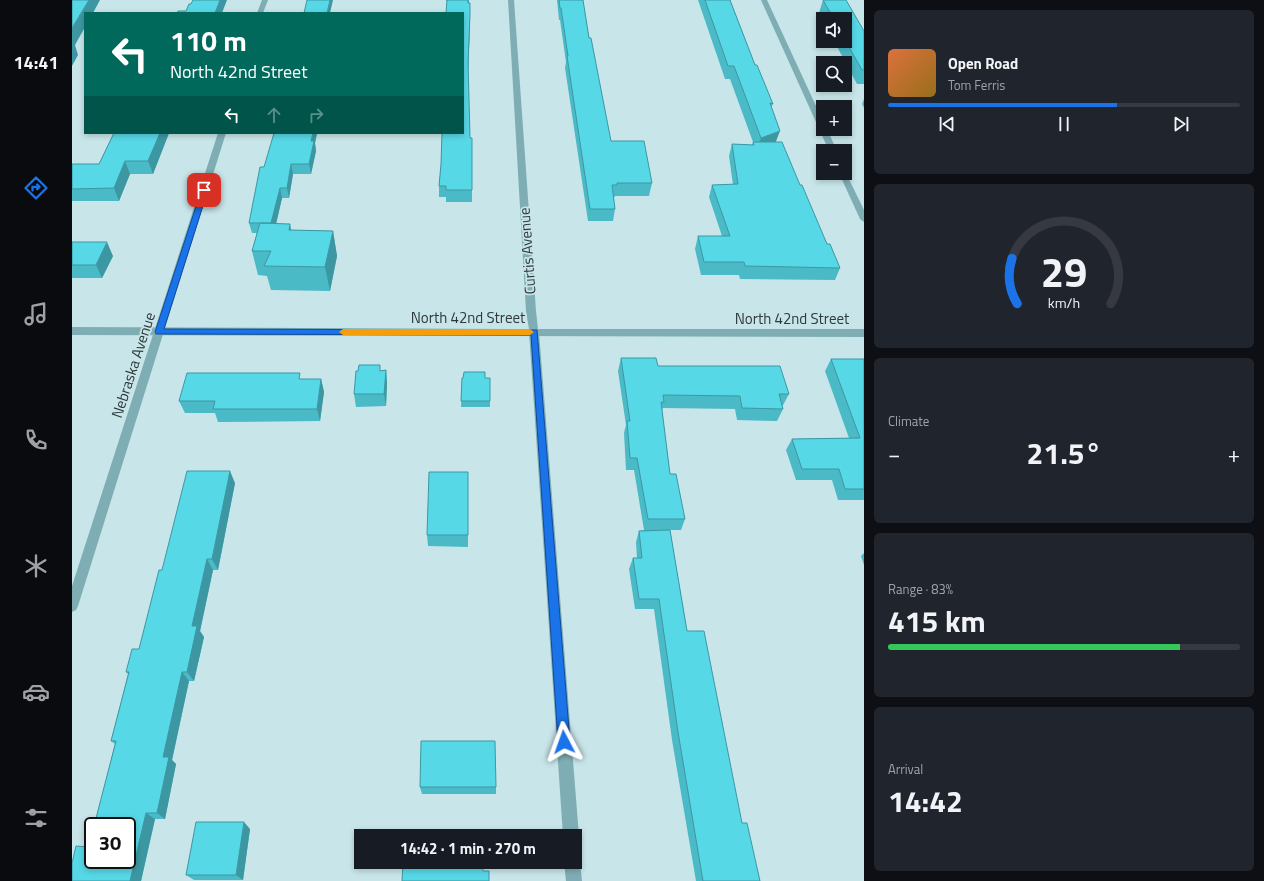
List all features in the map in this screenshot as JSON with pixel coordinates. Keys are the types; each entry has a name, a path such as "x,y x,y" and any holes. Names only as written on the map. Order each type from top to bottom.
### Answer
{"street":[{"path":"260,12 264,0"},
{"name":"Curtis Avenue","path":"511,0 531,311 534,332 570,829"},
{"path":"764,0 830,144"},
{"name":"Nebraska Avenue","path":"72,606 222,134"},
{"path":"846,180 864,219"},
{"name":"North 42nd Street","path":"72,331 864,333"},
{"path":"573,869 574,881"}],"building":[{"path":"72,0 89,0 72,28"},
{"path":"193,0 220,0 215,12 178,12 186,11 189,4 191,4"},
{"path":"307,0 330,0 327,12 304,12"},
{"path":"447,0 468,0 468,3 470,3 468,63 470,138 472,138 472,190 446,190 446,186 439,186 442,134 464,134 464,12 446,12"},
{"path":"559,0 583,0 589,38 591,38 611,141 644,141 652,183 617,183 617,185 612,185 615,209 590,209"},
{"path":"705,0 730,0 755,65 757,65 773,104 770,103 780,131 761,138 734,66 728,66"},
{"path":"823,0 846,0 864,31 864,70 862,70 850,48 852,48 852,12 830,12"},
{"path":"114,134 160,134 148,161 125,161 114,188 72,189 72,164 99,164"},
{"path":"274,134 313,134 311,141 314,141 309,164 291,164 287,188 280,188 271,223 249,223 260,167 264,167"},
{"path":"753,142 782,142 827,244 830,244 840,268 745,266 744,262 704,262 698,236 730,236 712,185 738,184 732,144 754,145"},
{"path":"260,223 290,224 289,230 333,231 325,267 264,266 271,251 252,251"},
{"path":"72,242 107,242 96,265 72,265"},
{"path":"621,358 656,358 658,366 780,366 789,394 779,394 783,409 742,408 740,396 663,395 664,402 661,402 670,474 676,474 685,519 648,519 637,458 630,458 627,421 630,421"},
{"path":"831,359 864,359 864,489 845,489 839,469 802,469 792,439 860,438"},
{"path":"359,365 380,365 380,371 386,370 384,394 354,394 356,371 358,371"},
{"path":"464,372 485,372 485,378 490,378 490,401 461,401 462,378"},
{"path":"187,373 300,373 299,379 321,379 317,409 213,409 215,401 179,401"},
{"path":"187,471 230,471 212,559 207,559 192,626 197,626 187,672 182,672 163,757 169,757 157,813 146,813 136,856 136,817 96,817 116,741 111,741 129,672 126,672 132,649 139,649 159,570 162,570"},
{"path":"429,472 468,472 468,535 427,535"},
{"path":"670,530 687,631 704,631 742,823 747,823 760,881 703,881 678,732 659,599 639,599 633,558 642,558 639,531"},
{"path":"421,741 495,741 496,787 420,787"},
{"path":"196,822 244,822 236,875 186,875"},
{"path":"76,846 84,847 84,869 133,869 130,881 72,881 72,863"},
{"path":"403,869 483,869 483,871 489,871 489,881 402,881"}],"slow traffic":[{"path":"343,332 530,332"}],"route":[{"path":"204,190 159,332 534,332 564,742"}]}
